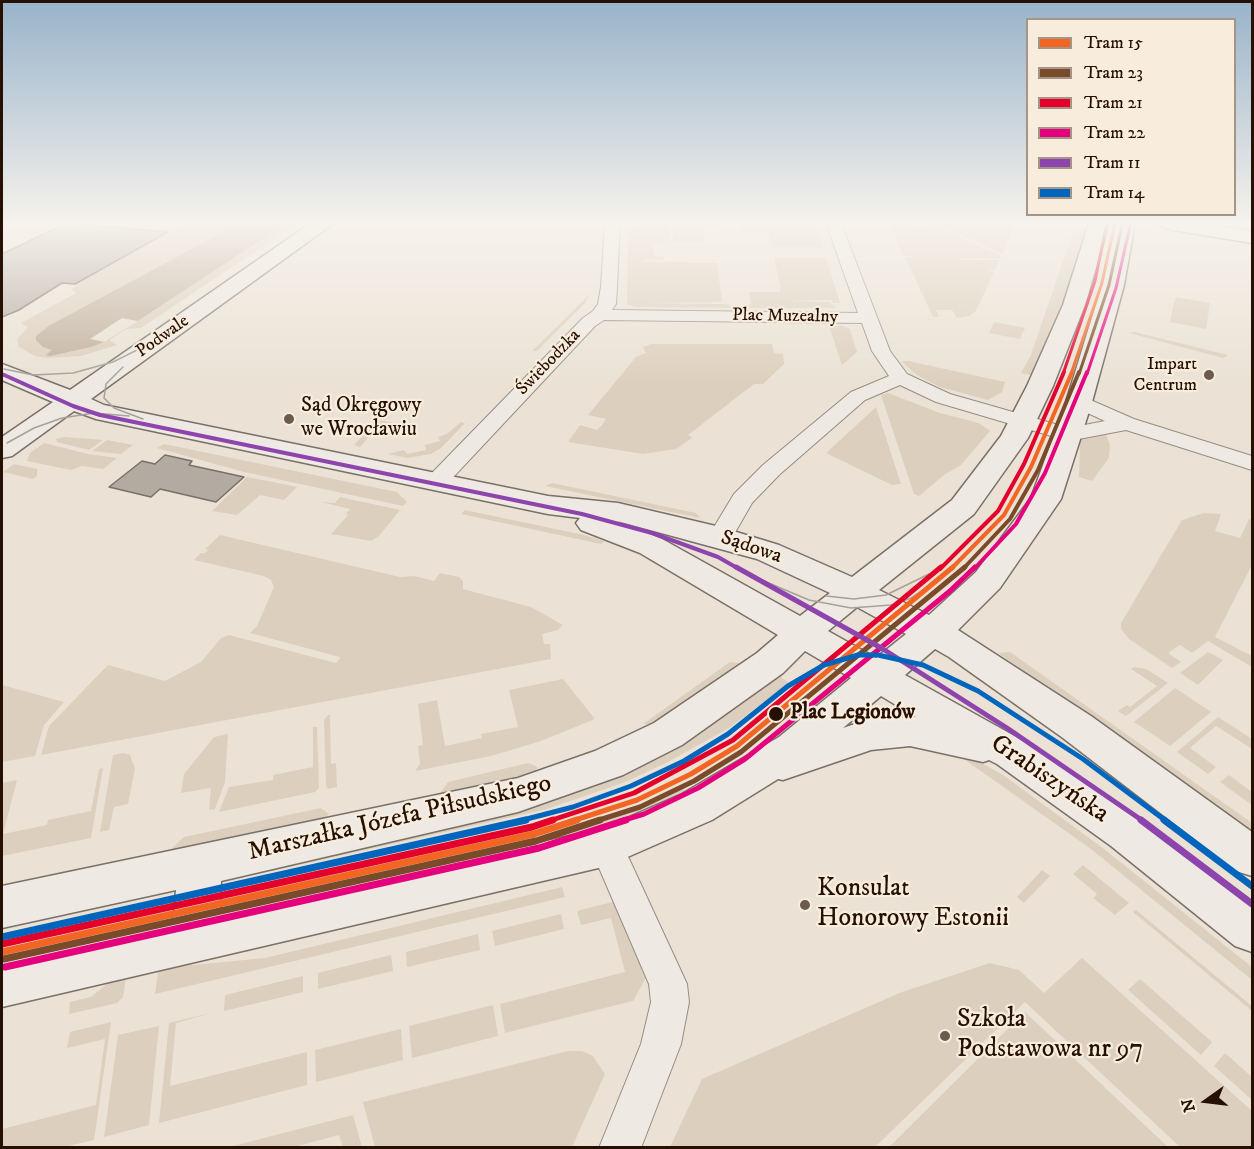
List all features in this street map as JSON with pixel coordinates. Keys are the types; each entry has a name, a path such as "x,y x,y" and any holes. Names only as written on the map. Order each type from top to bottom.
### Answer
{"street":[{"name":"Podwale","path":"2,450 248,277"},
{"name":"Świebodzka","path":"436,482 589,322 600,315 607,302 609,277"},
{"name":"Plac Muzealny","path":"600,315 868,318 853,277"},
{"path":"854,591 963,507 1014,438 1043,379 1074,305 1083,277"},
{"path":"2,983 607,847 697,807 755,773 792,748 935,632 988,580 1046,499 1079,402 1115,277"},
{"path":"868,318 884,359 900,378 943,398 1068,435 1127,423"},
{"name":"Sądowa","path":"2,371 70,402 117,416 554,506 618,512 720,537 768,552 854,591 935,632"},
{"path":"720,537 742,499 778,464 858,396 900,378"},
{"path":"1079,402 1127,423 1252,463"},
{"name":"Sądowa","path":"554,506 601,528 651,546 802,633"},
{"name":"Marszałka Józefa Piłsudskiego","path":"2,907 508,798 609,763 650,744 721,700 770,663 802,633 854,591"},
{"path":"935,632 1006,676 1252,856"},
{"name":"Grabiszyńska","path":"802,633 881,676 1011,753 1126,833 1252,930"},
{"path":"755,773 870,735 890,732 925,734 1011,753"},
{"path":"607,847 668,984 670,1002 661,1044 620,1148"},
{"path":"195,939 200,865"}],"shaded area":[{"path":"89,277 140,277 50,325 43,347 68,352 109,340 117,345 81,356 47,358 35,356 19,347 17,339 28,327 21,323 76,293 71,289 78,285 75,284"},
{"path":"140,277 205,277 109,340 91,347 46,355 52,350 43,347 36,340 36,336 50,325"},
{"path":"206,277 218,277 141,328 126,329"},
{"path":"627,277 719,277 722,302 643,303 725,304 736,308 635,307 627,304"},
{"path":"778,277 832,277 840,303 833,303 832,300 789,301 829,302 837,308 746,308 751,304 749,292 779,292 781,290"},
{"path":"914,277 992,277 976,311 969,316 957,318 952,310 936,310 939,317 933,317"},
{"path":"1058,277 1073,277 1065,303 1034,376 1021,373 1031,355"},
{"path":"589,295 586,302 537,351 532,351"},
{"path":"1175,297 1210,303 1206,329 1170,322"},
{"path":"994,322 1025,328 1020,339 989,333"},
{"path":"829,326 843,326 850,329 857,352 842,365"},
{"path":"1135,332 1228,355 1223,358 1129,333"},
{"path":"651,344 772,344 774,353 783,354 784,364 763,384 754,384 688,435 692,438 676,449 643,454 568,442 580,425 597,430 602,425 606,419 588,415 636,357 646,353 643,347"},
{"path":"901,361 1005,382 1002,392 988,400 940,387 917,375"},
{"path":"888,393 940,413 979,423 990,431 961,465 944,475 919,496 914,494 881,395"},
{"path":"876,407 901,484 892,485 826,453"},
{"path":"378,420 407,425 372,433 360,447 354,445"},
{"path":"461,422 465,423 441,448 431,454 408,458 388,454 404,450 407,454 426,450 425,445 440,441 438,437 447,434"},
{"path":"1105,431 1110,445 1109,458 1092,481 1079,477 1080,440"},
{"path":"64,437 103,440 89,450 57,442 56,439"},
{"path":"107,440 133,445 121,454 92,451"},
{"path":"44,443 88,454 117,458 103,469 82,466 71,470 27,461 30,453"},
{"path":"164,444 397,492 407,502 403,506 244,472 157,448"},
{"path":"14,464 37,469 37,476 33,479 3,472"},
{"path":"247,477 297,487 284,500 260,495 237,515 212,511"},
{"path":"552,483 696,513 700,518 545,486"},
{"path":"340,497 400,510 379,536 371,541 331,534 348,515 346,514 350,509 321,502 335,503"},
{"path":"465,510 604,541 601,544 461,514"},
{"path":"1204,513 1221,514 1215,531 1240,538 1249,519 1252,520 1252,565 1215,637 1252,656 1252,667 1208,641 1192,653 1180,645 1168,653 1181,662 1172,668 1129,639 1121,629 1121,623 1182,520"},
{"path":"220,535 400,577 414,576 434,581 440,573 459,577 463,581 463,589 531,607 563,625 558,630 542,634 544,644 550,644 551,659 41,755 49,726 108,665 165,681 201,662 221,638 229,635 336,663 340,657 250,633 257,626 274,587 271,580 264,576 194,560 201,553 205,553 208,550 205,549"},
{"path":"1010,652 1252,823 1252,832 998,653"},
{"path":"1208,652 1223,660 1198,685 1180,673"},
{"path":"730,662 745,664 655,724 643,724"},
{"path":"1134,667 1146,669 1168,683 1126,716 1118,711 1127,705 1130,707 1157,686 1131,669"},
{"path":"775,673 789,683 729,728 668,762 623,783 547,809 215,884 225,875 487,816"},
{"path":"563,679 595,719 541,741 491,756 415,771 420,764 418,746 423,745 418,704 437,700 445,746 482,738 481,734 518,727 509,690"},
{"path":"2,685 64,702 44,725 35,756 2,762"},
{"path":"1175,688 1211,712 1170,746 1134,722"},
{"path":"330,715 331,764 336,763 337,787 328,789 326,786 324,720"},
{"path":"1218,717 1252,739 1252,749 1216,726 1190,748 1216,767 1208,774 1177,752"},
{"path":"313,727 317,727 319,788 315,792 219,812 229,787 273,780 273,775 313,767"},
{"path":"228,734 225,782 215,809 209,810 211,788 181,793 184,774 214,737"},
{"path":"123,753 130,755 135,769 128,804 114,807 109,830 100,832 113,755"},
{"path":"964,753 1006,777 1104,849 1252,967 1252,980 1091,849 961,757"},
{"path":"528,763 538,767 531,776 454,796 441,792 448,782"},
{"path":"103,768 91,838 2,856 2,783 17,780 3,834 47,825 48,820 91,811 99,769"},
{"path":"1229,775 1252,792 1252,805 1220,782"},
{"path":"681,785 685,792 667,803 574,840 231,919 212,912 561,832 626,811"},
{"path":"321,808 329,814 317,824 172,856 172,848 184,837"},
{"path":"1083,865 1129,903 1115,915 1093,898 1097,894 1073,874"},
{"path":"1042,870 1050,876 1024,903 1017,897"},
{"path":"562,887 565,897 155,994 158,972 183,966 265,958"},
{"path":"616,901 646,978 633,1001 505,1033 500,1004 625,972 611,918 581,925 577,911"},
{"path":"1136,910 1252,1006 1252,1011 1133,912"},
{"path":"561,914 564,929 495,946 492,931"},
{"path":"478,934 480,950 407,967 406,952"},
{"path":"391,955 393,971 318,989 318,973"},
{"name":"Szkoła Podstawowa nr 97","path":"1082,958 1252,1111 1252,1147 1180,1147 1025,1002 875,1147 670,1147 702,1079 902,992 990,963 1019,970 1044,993"},
{"path":"303,976 303,992 224,1011 225,995"},
{"path":"126,977 123,997 117,1003 69,1014 70,1002 91,997 112,980"},
{"path":"1140,979 1212,1042 1201,1055 1128,990"},
{"path":"493,1005 498,1036 412,1058 409,1026"},
{"path":"1025,1012 1168,1147 889,1147"},
{"path":"211,1013 176,1023 170,1086 307,1052 307,1085 159,1123 169,1023"},
{"path":"111,1022 94,1140 64,1147 2,1147 2,1129 96,1105 105,1039 67,1048 70,1032"},
{"path":"159,1026 149,1125 104,1137 118,1035"},
{"path":"401,1029 403,1060 316,1082 315,1050"},
{"path":"568,1051 582,1051 593,1056 605,1074 572,1147 375,1147 363,1102"},
{"path":"1225,1053 1252,1077 1252,1100 1214,1066"},
{"path":"353,1115 362,1147 343,1147 339,1135 294,1147 229,1147"}],"pier":[{"path":"122,318 138,321 105,342 90,339"}],"building":[{"path":"2,277 88,277 75,284 62,283 19,310 2,317"},
{"path":"165,455 192,461 189,465 244,477 216,502 160,489 151,497 109,487 142,461 155,464"}],"tram line":[{"name":"21","path":"2,944 532,827 634,793 687,767 733,740 935,573 998,511 1024,464 1057,392 1096,277"},
{"name":"15","path":"2,952 534,834 637,800 691,774 737,746 940,579 976,546 1004,515 1031,467 1064,395 1103,277"},
{"name":"23","path":"4,959 536,841 640,807 694,781 741,752 945,585 981,552 1010,519 1038,470 1071,397 1111,277"},
{"name":"22","path":"5,967 539,848 644,814 698,788 745,759 950,591 1016,524 1045,473 1078,400 1119,277"},
{"path":"4,369 33,375 73,373 113,362 153,342"},
{"path":"123,367 106,384 104,398 114,408 143,419"},
{"name":"11","path":"2,374 73,406 100,415 582,514 652,533 718,557 883,649 1007,728 1128,810 1252,904"},
{"path":"7,443 34,428 62,418 94,413 129,416"},
{"path":"826,596 854,599 886,595 929,574"},
{"path":"764,581 809,600 851,608 891,605 911,598 929,586"},
{"name":"14","path":"2,937 530,819 573,807 631,786 684,761 728,734 788,686 824,665 858,655 878,655 923,665 978,691 1083,759 1252,886"}],"place":[{"name":"Impart Centrum","path":"1209,375"},
{"name":"Sąd Okręgowy we Wrocławiu","path":"289,419"},
{"name":"Plac Legionów","path":"776,714"},
{"name":"Konsulat Honorowy Estonii","path":"805,905"},
{"name":"Szkoła Podstawowa nr 97","path":"945,1036"}]}
